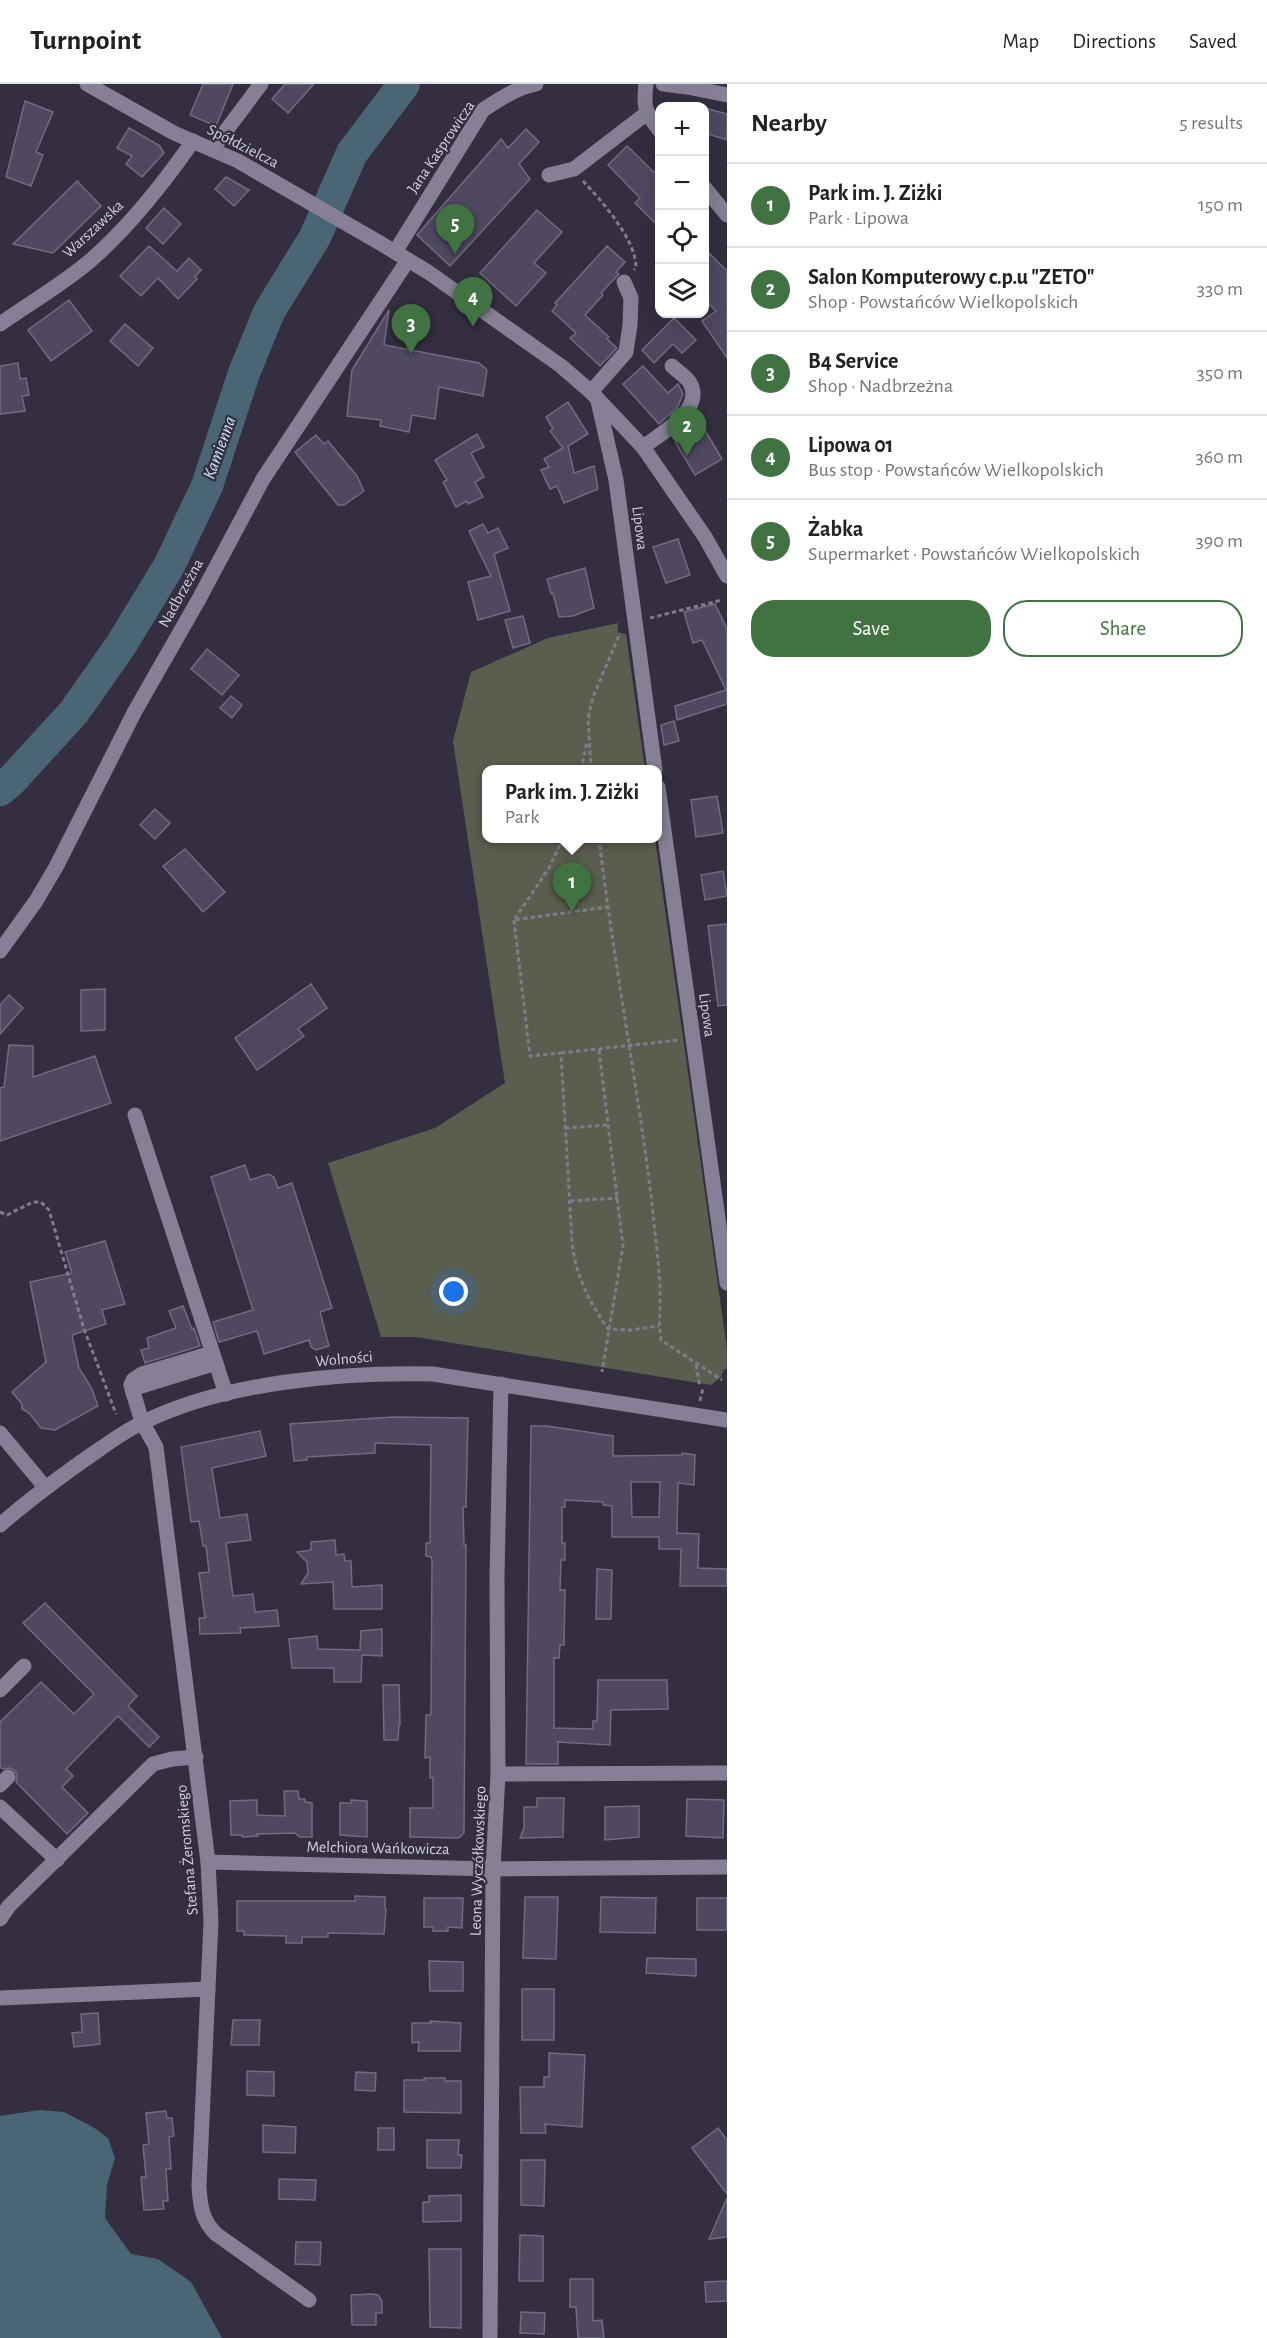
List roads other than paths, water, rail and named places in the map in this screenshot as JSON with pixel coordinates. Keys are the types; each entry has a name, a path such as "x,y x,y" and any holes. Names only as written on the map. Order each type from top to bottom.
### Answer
{"street":[{"name":"Spółdzielcza","path":"87,84 174,133 213,148 238,161 402,256 561,366 594,395 643,447 705,537 727,576"},
{"path":"213,148 261,84"},
{"name":"Jana Kasprowicza","path":"402,256 483,110 517,90 536,84"},
{"path":"646,84 644,105 646,113 655,124"},
{"path":"663,84 727,95"},
{"path":"549,175 574,169 646,113"},
{"name":"Warszawska","path":"0,324 89,262 114,239 150,199 193,141"},
{"path":"709,192 727,215"},
{"name":"Nadbrzeżna","path":"0,951 36,901 56,867 135,711 199,599 263,479 402,256"},
{"path":"594,395 626,352 631,298 627,278"},
{"path":"643,447 687,413 693,401 690,383 672,366"},
{"name":"Lipowa","path":"594,395 616,480 654,765"},
{"name":"Lipowa","path":"662,822 727,1284"},
{"path":"135,1115 226,1394"},
{"name":"Stefana Żeromskiego","path":"214,1358 138,1388 132,1393 142,1422 156,1447 208,1862 211,1922 199,2186 201,2210 208,2226 216,2234 309,2300"},
{"name":"Wolności","path":"0,1525 45,1487 142,1422 187,1404 276,1384 344,1375 433,1374 727,1420"},
{"name":"Leona Wyczółkowskiego","path":"490,2338 493,1869 498,1774 497,1577 501,1384"},
{"path":"0,1433 45,1487"},
{"path":"0,1690 24,1666"},
{"path":"0,1919 9,1906 153,1764 172,1759 196,1757"},
{"path":"498,1774 727,1773"},
{"path":"0,1806 57,1860"},
{"name":"Melchiora Wańkowicza","path":"208,1862 493,1869 727,1867"},
{"path":"0,1998 208,1989"}],"water":[{"path":"40,2110 64,2112 93,2127 108,2138 115,2158 107,2185 105,2218 131,2254 158,2259 191,2282 222,2338 0,2338 0,2116"}],"waterway":[{"name":"Kamienna","path":"0,790 74,712 121,645 169,566 207,486 244,373 269,312 315,237 352,153 404,84"}],"place":[{"name":"Żabka","path":"455,254"},
{"name":"Lipowa 01","path":"473,327"},
{"name":"B4 Service","path":"411,354"},
{"name":"Salon Komputerowy c.p.u \"ZETO\"","path":"687,456"},
{"name":"Park im. J. Ziżki","path":"572,912"}]}
